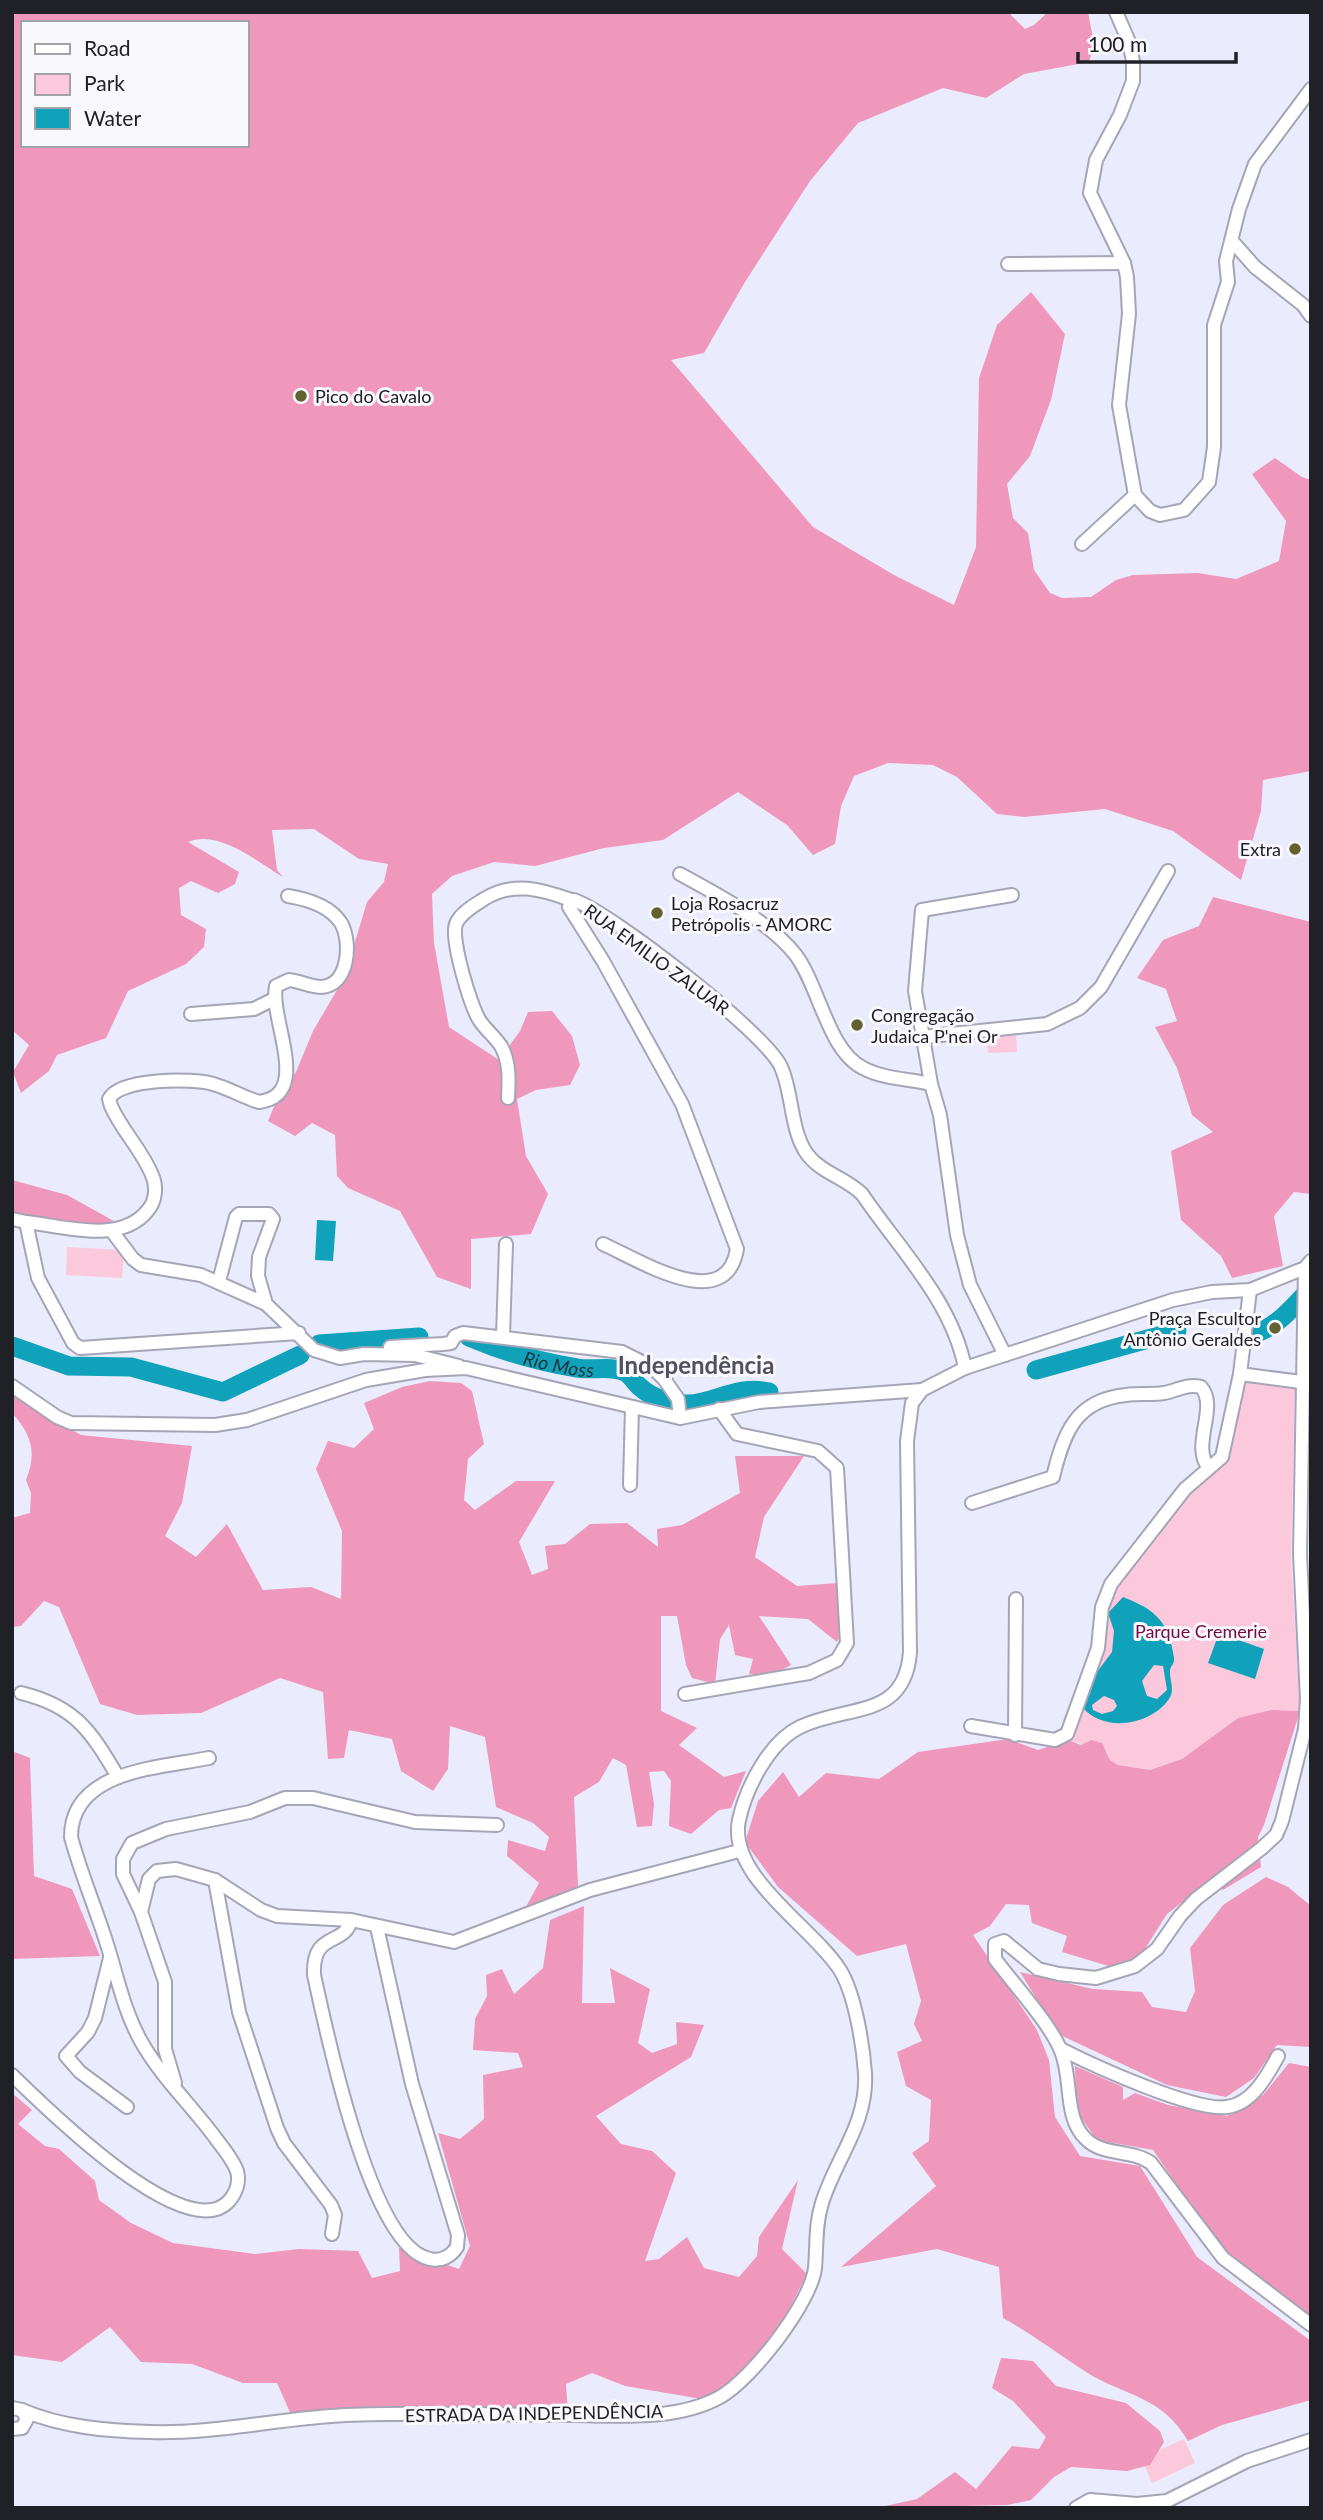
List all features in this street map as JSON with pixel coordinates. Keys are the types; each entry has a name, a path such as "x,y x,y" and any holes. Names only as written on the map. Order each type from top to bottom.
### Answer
{"street":[{"path":"1116,12 1129,42 1133,81 1120,115 1096,160 1090,192 1124,263 1129,314 1119,405 1135,495 1150,512 1160,515 1184,510 1209,482 1214,447 1214,325 1228,282 1226,261 1239,209 1255,164 1311,89"},
{"path":"1233,241 1255,267 1303,305 1311,316"},
{"path":"1008,264 1124,263"},
{"path":"1082,544 1135,495"},
{"path":"922,1037 1047,1024 1080,1008 1101,987 1168,871"},
{"path":"680,874 729,903 793,952 805,969 824,1014 852,1060 880,1074 932,1084"},
{"path":"508,1098 509,1070 501,1046 479,1020 467,989 454,932 457,922 479,903 505,891 535,887 571,900"},
{"path":"1005,1355 970,1285 962,1260 940,1115 922,1037 915,991 922,910 1012,895"},
{"path":"12,1219 111,1230 140,1220 151,1208 155,1195 154,1177 118,1123 111,1106 111,1094 124,1087 146,1082 199,1082 214,1084 258,1102 276,1096 286,1079 288,1066 274,999 276,986 282,981 296,981 320,987 338,979 347,945 340,922 325,908 305,899 288,896"},
{"name":"RUA EMILIO ZALUAR","path":"603,1244 692,1281 712,1282 725,1277 734,1264 737,1249 682,1104 569,907 571,900 578,901 607,919 687,978 729,1010 769,1049 781,1067 806,1152 826,1171 850,1182 862,1194 947,1314 961,1346 965,1368"},
{"path":"191,1014 254,1009 274,999"},
{"path":"219,1281 236,1217 239,1214 269,1214 273,1219 259,1257 258,1276 266,1304"},
{"path":"26,1222 38,1278 73,1343 80,1348 299,1332"},
{"path":"111,1230 133,1259 141,1265 219,1281 266,1304 299,1332 314,1350 325,1356 340,1358 364,1354 415,1355 680,1418 759,1402 922,1390 965,1368 1194,1294 1250,1290 1307,1266 1301,1382 1307,1699 1305,1729 1276,1835 1196,1899 1180,1916 1157,1949 1135,1966 1096,1978 1078,1977 1038,1969 1004,1941 993,1948 995,1959 1061,2049 1074,2118 1084,2137 1101,2147 1142,2156 1151,2163 1223,2258 1311,2325"},
{"path":"503,1336 506,1244"},
{"path":"971,1726 1055,1740 1067,1734 1098,1648 1102,1607 1111,1584 1185,1489 1222,1457 1240,1374 1250,1290"},
{"path":"364,1354 370,1348 451,1343 455,1336 463,1333 503,1336 577,1349 622,1352 652,1367 678,1399 680,1418"},
{"path":"12,1386 57,1417 71,1423 215,1424 247,1420 325,1392 398,1373 466,1368"},
{"path":"1240,1374 1301,1382"},
{"path":"972,1503 1053,1476 1067,1433 1083,1410 1100,1399 1164,1393 1191,1385 1201,1387 1206,1396 1203,1455 1209,1468"},
{"path":"141,1912 149,1879 158,1871 176,1869 215,1880 261,1910 277,1916 351,1920 454,1942 590,1890 739,1851 738,1824 741,1810 761,1768 781,1739 797,1728 881,1702 897,1694 904,1683 910,1653 908,1429 912,1403 922,1390"},
{"path":"630,1485 632,1407"},
{"path":"685,1694 809,1673 837,1660 847,1643 837,1468 818,1451 737,1434 719,1409"},
{"path":"1015,1734 1017,1599"},
{"path":"21,1693 49,1700 76,1718 100,1745 118,1777"},
{"path":"12,2076 60,2119 157,2196 190,2209 215,2209 233,2196 238,2173 225,2151 142,2043 121,1995 76,1856 71,1825 78,1806 100,1785 118,1777 209,1758"},
{"path":"176,2087 165,2049 165,1982 141,1912 123,1874 123,1859 132,1843 166,1829 250,1812 285,1798 313,1798 423,1823 497,1825"},
{"name":"ESTRADA DA INDEPENDÊNCIA","path":"16,2408 44,2419 115,2431 155,2433 349,2415 630,2415 695,2407 719,2398 745,2379 774,2346 813,2275 815,2236 822,2201 861,2118 865,2088 856,2020 841,1971 760,1882 739,1851"},
{"path":"215,1880 243,2026 284,2143 331,2205 335,2215 332,2234"},
{"path":"351,1920 347,1930 319,1948 314,1956 314,1975 347,2114 373,2184 408,2247 427,2259 448,2256 457,2247 458,2235 412,2084 377,1927"},
{"path":"110,1957 95,2018 88,2032 66,2056 80,2072 127,2107"},
{"path":"1061,2049 1107,2072 1184,2098 1225,2108 1247,2097 1264,2082 1278,2056"},
{"path":"16,2408 27,2415 16,2433"},
{"name":"ESTRADA DA INDEPENDÊNCIA","path":"16,2433 44,2419"},
{"path":"1076,2508 1090,2500 1137,2504 1167,2501 1260,2456 1311,2440"}],"green space":[{"path":"1016,1035 1017,1052 988,1053 987,1037"},
{"path":"67,1247 124,1250 122,1278 66,1275"},
{"name":"Parque Cremerie","path":"1243,1381 1295,1388 1291,1556 1300,1711 1271,1710 1238,1718 1182,1759 1150,1770 1118,1765 1110,1760 1107,1751 1068,1740 1077,1729 1077,1718 1104,1654 1104,1625 1112,1592 1188,1495 1226,1462 1231,1453"},
{"path":"1184,2439 1195,2463 1152,2483 1141,2458"}],"shaded area":[{"path":"12,12 1008,12 1025,29 1034,25 1048,12 1088,12 1094,44 1089,62 1024,74 986,98 943,88 858,123 810,181 745,282 704,353 671,360 813,527 894,575 954,605 976,547 979,378 997,325 1031,292 1065,334 1051,400 1030,456 1007,484 1013,518 1028,533 1034,570 1050,593 1062,598 1091,597 1116,580 1133,575 1198,573 1236,579 1279,561 1286,521 1252,474 1275,458 1302,477 1311,480 1311,771 1263,780 1261,811 1241,880 1173,831 1105,809 1024,817 997,814 957,777 933,765 888,763 854,776 841,806 835,844 813,855 787,825 738,792 663,840 604,848 535,866 494,862 452,876 432,894 434,943 449,1027 499,1060 520,1031 528,1012 552,1011 572,1036 580,1065 570,1085 536,1090 517,1099 526,1156 548,1194 531,1234 471,1239 471,1289 437,1277 400,1211 348,1188 337,1176 335,1135 312,1123 295,1136 268,1121 279,1095 296,1072 313,1031 344,978 367,902 384,882 388,864 359,859 314,829 272,830 277,870 283,877 225,843 200,839 188,842 239,872 235,884 218,893 191,881 179,888 181,915 206,929 204,947 186,964 128,991 106,1038 57,1055 49,1071 21,1093 13,1072 29,1045 12,1030"},
{"path":"1213,897 1311,922 1311,1194 1294,1192 1274,1216 1283,1266 1232,1278 1221,1256 1181,1220 1171,1151 1213,1132 1192,1115 1177,1068 1155,1027 1177,1021 1166,989 1137,978 1163,940 1199,926"},
{"path":"12,1180 67,1195 114,1221 69,1231 12,1222"},
{"path":"430,1381 461,1383 472,1391 484,1444 468,1459 464,1500 475,1510 516,1481 555,1481 519,1542 532,1575 548,1569 545,1546 565,1544 590,1524 627,1523 658,1547 657,1529 682,1525 740,1493 735,1456 804,1456 764,1517 755,1557 797,1586 838,1583 843,1631 837,1642 808,1619 759,1616 791,1665 772,1675 749,1674 753,1659 735,1655 729,1625 720,1639 715,1684 692,1678 686,1665 677,1616 661,1616 661,1711 697,1728 679,1745 724,1777 746,1771 731,1808 719,1810 691,1834 669,1826 671,1781 664,1771 649,1772 654,1804 652,1826 637,1827 626,1765 613,1758 599,1782 574,1797 578,1886 522,1914 539,1883 507,1856 508,1840 545,1851 549,1837 533,1823 496,1807 485,1737 450,1726 448,1769 433,1791 401,1771 392,1739 349,1730 344,1758 328,1759 323,1692 280,1678 201,1713 137,1715 100,1704 59,1607 44,1601 21,1626 12,1627 12,1518 30,1513 31,1493 26,1480 32,1453 24,1429 12,1413 12,1396 81,1435 192,1446 182,1503 165,1536 196,1557 227,1524 263,1590 311,1587 341,1599 342,1531 316,1469 328,1441 354,1448 374,1429 364,1403 402,1387"},
{"path":"1271,1710 1300,1711 1258,1837 1261,1867 1223,1890 1209,1881 1167,1914 1143,1952 1115,1968 1062,1952 1067,1936 1032,1923 1029,1905 1006,1904 990,1926 973,1935 1037,2030 1049,2060 1055,2117 1080,2156 1140,2166 1197,2257 1311,2341 1311,2400 1222,2425 1188,2441 1178,2426 1154,2406 1086,2372 1003,2318 999,2267 937,2249 841,2267 936,2186 912,2153 929,2141 931,2100 906,2086 897,2052 922,2041 914,2024 921,2001 906,1944 857,1956 778,1887 745,1842 758,1801 783,1772 799,1797 826,1773 879,1779 918,1752 1008,1739 1038,1750 1068,1740 1081,1745 1091,1740 1102,1743 1110,1760 1118,1765 1150,1770 1182,1759 1238,1718"},
{"path":"12,1751 30,1758 34,1876 72,1889 100,1956 12,1959"},
{"path":"1266,1877 1288,1887 1311,1906 1311,2047 1277,2045 1254,2078 1226,2097 1167,2085 1058,2034 1020,1972 1093,1989 1142,1992 1152,2007 1186,2012 1195,1991 1190,1948 1223,1905"},
{"path":"584,1906 582,2003 615,2003 610,1968 650,1989 638,2043 652,2053 677,2044 676,2022 704,2025 691,2057 596,2116 621,2144 652,2151 676,2173 645,2261 659,2259 687,2237 704,2268 739,2277 757,2256 759,2237 798,2180 782,2249 807,2274 769,2349 733,2378 734,2382 702,2399 625,2386 592,2373 566,2384 568,2414 292,2417 277,2383 243,2383 192,2364 141,2362 110,2327 62,2362 12,2355 12,2093 32,2110 18,2124 45,2146 59,2149 95,2181 99,2200 131,2223 173,2243 255,2254 299,2249 358,2251 372,2278 400,2271 399,2248 459,2269 470,2246 438,2133 460,2139 484,2119 483,2075 523,2067 518,2053 473,2050 475,2019 487,1996 486,1975 502,1969 514,1994 543,1968 550,1920"},
{"path":"1289,2063 1311,2067 1311,2316 1223,2252 1153,2150 1097,2140 1076,2111 1075,2066 1123,2087 1123,2100 1135,2093 1168,2105 1227,2116 1263,2095"},
{"path":"1001,2358 1033,2361 1056,2386 1126,2403 1160,2431 1164,2442 1150,2465 1127,2471 1071,2467 1054,2477 1031,2500 1007,2505 876,2508 917,2499 955,2472 976,2489 1012,2446 1039,2449 1046,2437 1013,2401 992,2388"}],"water":[{"path":"317,1220 336,1221 333,1261 315,1260"},
{"path":"1123,1597 1145,1607 1165,1627 1172,1646 1174,1660 1170,1671 1171,1696 1151,1715 1128,1723 1103,1721 1083,1708 1094,1676 1112,1652 1114,1631 1108,1613","holes":["1154,1665 1163,1666 1167,1690 1157,1699 1147,1696 1142,1681","1104,1696 1114,1700 1117,1706 1113,1711 1102,1714 1093,1710 1092,1705"]},
{"path":"1219,1633 1264,1649 1255,1679 1208,1663"}],"waterway":[{"name":"Rio Moss","path":"1249,1335 1275,1323 1311,1288"},
{"name":"Rio Moss","path":"1036,1370 1177,1331"},
{"name":"Rio Moss","path":"319,1344 419,1337"},
{"name":"Rio Moss","path":"469,1337 549,1363 583,1369 619,1370 627,1373 650,1394 673,1402 695,1404 746,1391 769,1392"},
{"name":"Rio Moss","path":"12,1346 69,1366 131,1367 223,1392 300,1355"}],"place":[{"name":"Pico do Cavalo","path":"301,396"},
{"name":"Extra","path":"1295,849"},
{"name":"Loja Rosacruz Petrópolis - AMORC","path":"657,913"},
{"name":"Congregação Judaica P'nei Or","path":"857,1025"},
{"name":"Praça Escultor Antônio Geraldes","path":"1275,1328"}],"district":[{"name":"Independência","path":"696,1364"}]}
